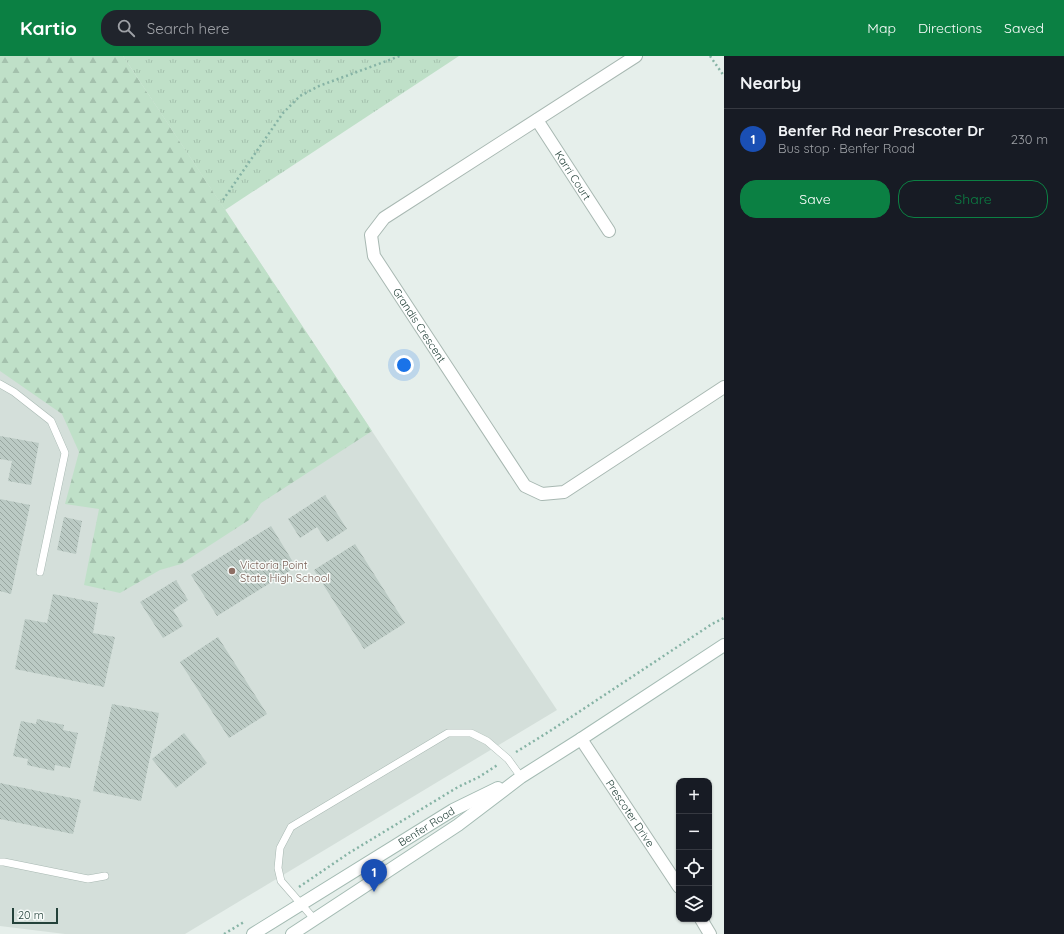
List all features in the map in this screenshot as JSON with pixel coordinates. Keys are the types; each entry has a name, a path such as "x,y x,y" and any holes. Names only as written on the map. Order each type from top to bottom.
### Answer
{"street":[{"name":"Grandis Crescent","path":"636,56 384,218 371,235 374,256 525,486 542,494 564,492 724,386"},
{"name":"Karri Court","path":"537,120 609,231"},
{"name":"Benfer Road","path":"292,934 458,825 521,777 724,645"},
{"name":"Prescoter Drive","path":"581,739 678,886"},
{"name":"Benfer Road","path":"253,934 453,810 521,777"},
{"path":"702,922 709,934"}],"lane":[{"path":"0,384 14,392 52,421 65,453 40,572"},
{"path":"315,920 281,881 278,868 280,848 291,827 448,733 471,733 487,741 508,759 521,777"},
{"path":"0,862 88,879 105,876"}],"path":[{"path":"223,200 283,113 300,96 319,86 400,56"},
{"path":"710,56 724,76"},
{"path":"291,892 362,845 458,787 479,777 508,759 521,748 550,731 712,624 724,618"},
{"path":"224,934 244,922"}],"shaded area":[{"name":"Victoria Point State High School","path":"0,56 123,56 557,710 185,934 65,934 0,926"}],"green space":[{"path":"0,56 123,56 372,431 261,503 249,520 181,564 160,570 120,593 84,585 99,509 65,504 79,452 62,414 0,371"},
{"path":"123,56 459,56 225,210"}],"building":[{"path":"0,436 39,443 31,485 8,481 12,461 0,459"},
{"path":"325,495 347,529 327,542 317,527 300,538 288,519"},
{"path":"0,499 30,505 11,594 0,591"},
{"path":"64,517 82,521 76,554 57,550"},
{"path":"271,526 296,567 217,616 191,575"},
{"path":"355,544 405,623 364,649 314,570"},
{"path":"176,580 188,600 173,610 183,626 163,638 140,602"},
{"path":"53,594 98,603 93,633 115,637 104,687 15,669 25,619 47,623"},
{"path":"218,637 267,714 229,738 180,662"},
{"path":"112,704 159,713 141,801 93,791"},
{"path":"37,719 64,725 63,730 78,733 70,768 55,765 54,771 27,765 28,759 13,756 21,721 36,724"},
{"path":"184,733 207,763 176,788 152,759"},
{"path":"0,783 81,800 73,834 0,819"}],"place":[{"name":"Victoria Point State High School","path":"232,571"},
{"name":"Benfer Rd near Prescoter Dr","path":"374,892"}]}
